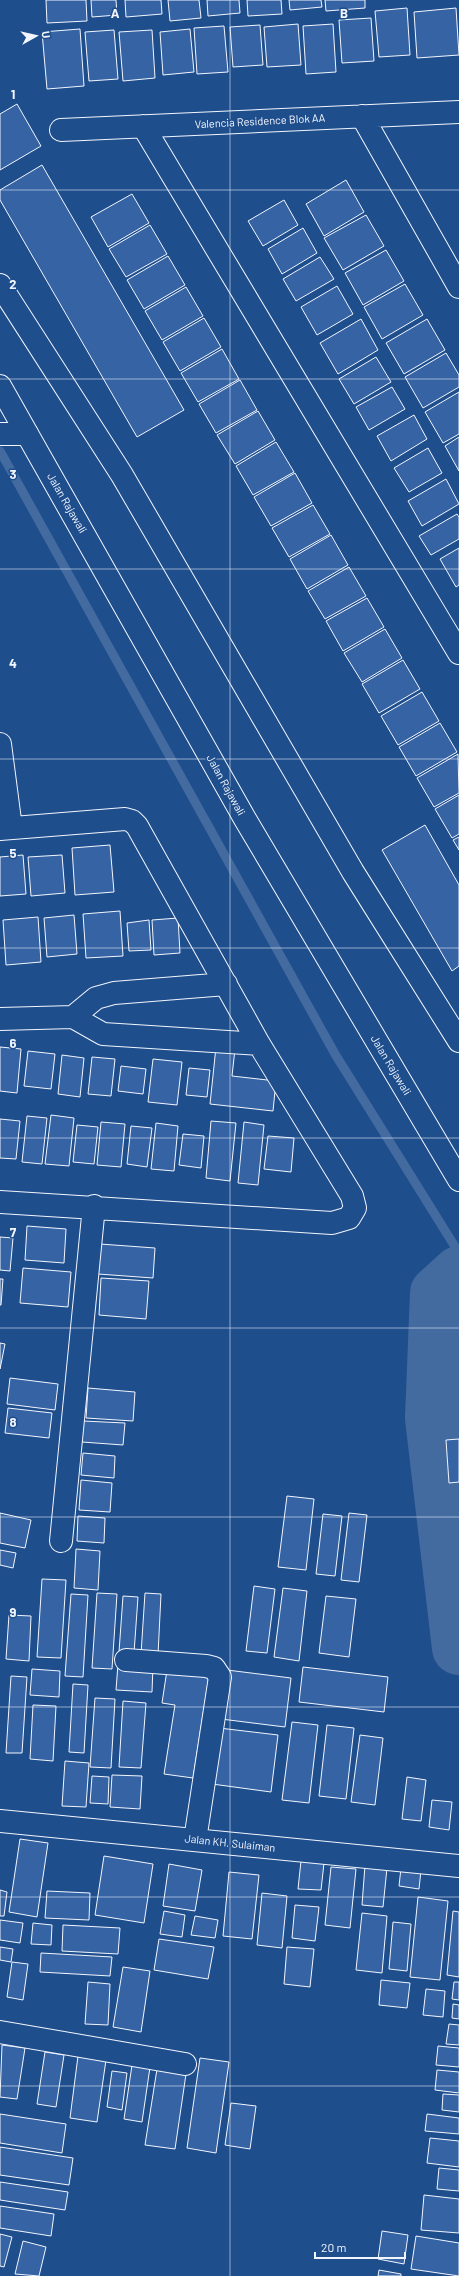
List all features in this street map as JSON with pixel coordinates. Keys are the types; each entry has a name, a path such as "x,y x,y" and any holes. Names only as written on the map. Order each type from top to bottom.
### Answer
{"street":[{"name":"Valencia Residence Blok AA","path":"61,130 459,112"},
{"path":"362,116 459,287"},
{"path":"143,126 459,654"},
{"path":"0,284 122,474 353,872 459,1041"},
{"name":"Jalan Rajawali","path":"0,386 12,434 245,819 459,1180"},
{"path":"0,744 6,828 125,819 132,821 137,826 259,1044 352,1196 355,1208 348,1218 332,1223 94,1206 0,1202"},
{"path":"73,1017 96,998 114,993 226,984"},
{"path":"0,1019 73,1017 103,1034 259,1044"},
{"path":"61,1541 94,1206"},
{"path":"126,1660 206,1666 214,1668 220,1677 195,1840"},
{"name":"Jalan KH. Sulaiman","path":"0,1821 459,1866"},
{"path":"0,2032 185,2064"}],"building":[{"path":"46,0 86,0 87,21 47,23"},
{"path":"91,0 116,0 117,15 92,17"},
{"path":"125,0 161,0 162,14 126,17"},
{"path":"168,0 199,0 201,18 170,21"},
{"path":"207,0 239,0 240,13 208,16"},
{"path":"247,0 281,0 282,14 248,16"},
{"path":"289,0 321,0 322,7 290,10"},
{"path":"325,0 365,0 365,8 326,11"},
{"path":"407,8 410,55 379,57 375,11"},
{"path":"456,8 459,55 417,58 414,12"},
{"path":"371,18 374,61 342,63 339,20"},
{"path":"298,24 301,65 267,67 264,27"},
{"path":"333,24 336,72 306,74 303,26"},
{"path":"260,25 263,65 233,67 230,27"},
{"path":"224,26 228,72 197,74 194,28"},
{"path":"80,29 84,86 47,89 42,32"},
{"path":"190,29 194,72 163,75 160,32"},
{"path":"114,30 118,79 89,81 85,32"},
{"path":"152,30 155,78 123,81 119,32"},
{"path":"17,104 41,146 0,170 0,114"},
{"path":"42,165 184,410 137,437 0,200 0,190"},
{"path":"346,180 364,212 324,236 306,204"},
{"path":"132,194 149,223 108,247 91,217"},
{"path":"284,200 298,225 263,246 248,221"},
{"path":"366,215 384,246 343,270 324,238"},
{"path":"150,225 167,254 126,277 109,249"},
{"path":"303,228 317,253 282,274 268,249"},
{"path":"386,250 404,281 363,305 345,273"},
{"path":"168,256 185,285 144,309 127,280"},
{"path":"320,257 334,279 296,301 283,279"},
{"path":"405,284 423,315 382,339 364,307"},
{"path":"337,286 353,314 317,335 301,307"},
{"path":"186,287 203,316 162,340 145,311"},
{"path":"204,318 221,347 180,371 163,342"},
{"path":"361,319 378,350 338,374 320,343"},
{"path":"427,319 445,350 404,374 386,343"},
{"path":"222,349 239,379 198,402 181,373"},
{"path":"446,353 459,375 459,387 423,408 405,377"},
{"path":"376,357 391,382 354,404 339,379"},
{"path":"240,380 257,410 216,433 199,404"},
{"path":"392,387 405,409 369,430 356,407"},
{"path":"459,392 459,434 443,443 425,412"},
{"path":"258,411 275,440 235,464 217,435"},
{"path":"414,415 427,439 391,461 377,436"},
{"path":"459,437 459,471 445,446"},
{"path":"276,442 294,472 253,495 236,466"},
{"path":"428,448 442,473 409,492 394,468"},
{"path":"295,473 312,503 271,526 254,497"},
{"path":"446,479 459,504 422,526 408,501"},
{"path":"313,505 330,534 289,557 272,528"},
{"path":"457,514 459,517 459,539 431,555 419,536"},
{"path":"331,535 348,565 307,589 290,559"},
{"path":"459,548 459,585 456,587 440,559"},
{"path":"349,567 366,596 325,619 308,591"},
{"path":"367,598 384,627 343,651 326,621"},
{"path":"385,629 402,658 362,682 344,653"},
{"path":"403,660 420,689 379,713 362,684"},
{"path":"422,692 439,721 398,745 381,716"},
{"path":"440,723 457,752 416,776 399,747"},
{"path":"458,754 459,793 434,807 417,778"},
{"path":"459,795 459,834 452,838 435,809"},
{"path":"425,825 459,885 459,966 452,971 382,850"},
{"path":"459,837 459,850 453,840"},
{"path":"110,845 114,892 75,895 72,848"},
{"path":"23,855 26,894 0,896 0,857"},
{"path":"62,855 65,893 31,896 28,857"},
{"path":"120,911 123,956 86,958 83,914"},
{"path":"74,915 77,954 47,957 44,918"},
{"path":"38,917 41,962 6,965 3,920"},
{"path":"178,918 180,953 154,955 152,920"},
{"path":"149,920 151,950 129,951 127,923"},
{"path":"0,1047 21,1049 17,1093 0,1091"},
{"path":"216,1047 235,1049 232,1076 276,1081 273,1111 210,1104"},
{"path":"28,1051 55,1054 51,1089 24,1086"},
{"path":"62,1055 84,1058 80,1097 58,1094"},
{"path":"92,1057 115,1059 111,1096 88,1094"},
{"path":"153,1059 182,1062 177,1105 148,1102"},
{"path":"121,1066 146,1069 143,1094 118,1091"},
{"path":"189,1068 210,1070 207,1097 186,1095"},
{"path":"51,1115 74,1118 69,1166 45,1164"},
{"path":"27,1116 47,1118 42,1164 22,1162"},
{"path":"0,1119 20,1121 16,1159 0,1158"},
{"path":"211,1121 236,1123 230,1181 206,1178"},
{"path":"101,1122 125,1124 121,1167 97,1165"},
{"path":"244,1122 264,1125 258,1185 238,1183"},
{"path":"156,1123 178,1126 174,1171 151,1169"},
{"path":"77,1125 98,1127 94,1164 73,1162"},
{"path":"131,1126 152,1128 147,1167 127,1164"},
{"path":"183,1134 204,1136 201,1168 179,1165"},
{"path":"268,1136 294,1138 291,1172 264,1169"},
{"path":"27,1226 66,1229 64,1263 25,1260"},
{"path":"0,1237 13,1238 10,1271 0,1270"},
{"path":"100,1244 155,1248 153,1278 98,1274"},
{"path":"23,1268 71,1272 68,1307 20,1303"},
{"path":"101,1278 149,1281 146,1319 99,1315"},
{"path":"0,1279 3,1279 1,1305 0,1305"},
{"path":"0,1343 5,1344 0,1369"},
{"path":"10,1378 58,1384 55,1410 7,1404"},
{"path":"88,1388 135,1392 133,1421 86,1418"},
{"path":"8,1408 52,1413 49,1438 5,1433"},
{"path":"83,1421 125,1423 123,1445 82,1442"},
{"path":"459,1439 459,1482 449,1483 446,1440"},
{"path":"83,1453 115,1456 114,1478 81,1475"},
{"path":"81,1480 112,1483 110,1512 79,1510"},
{"path":"287,1496 314,1499 306,1570 278,1567"},
{"path":"0,1513 31,1520 25,1548 0,1543"},
{"path":"349,1513 367,1515 359,1582 341,1580"},
{"path":"323,1514 342,1516 335,1576 316,1574"},
{"path":"78,1516 105,1518 104,1543 77,1541"},
{"path":"76,1549 100,1551 98,1590 74,1588"},
{"path":"0,1550 16,1553 13,1568 0,1565"},
{"path":"42,1579 66,1580 61,1658 37,1657"},
{"path":"254,1586 275,1589 267,1653 246,1651"},
{"path":"283,1588 307,1591 299,1661 274,1657"},
{"path":"97,1593 117,1594 112,1669 92,1668"},
{"path":"145,1593 161,1594 158,1655 141,1654"},
{"path":"71,1594 88,1595 83,1677 65,1676"},
{"path":"123,1596 138,1597 134,1653 119,1652"},
{"path":"326,1596 356,1599 349,1657 319,1653"},
{"path":"9,1615 31,1616 29,1661 6,1659"},
{"path":"118,1664 153,1666 152,1692 116,1690"},
{"path":"303,1667 388,1677 384,1712 299,1702"},
{"path":"32,1669 60,1671 59,1697 30,1695"},
{"path":"167,1670 209,1676 193,1778 164,1774 175,1705 162,1703"},
{"path":"227,1670 291,1678 285,1727 221,1719"},
{"path":"11,1676 27,1677 22,1753 6,1753"},
{"path":"73,1684 88,1685 84,1753 69,1752"},
{"path":"95,1698 115,1699 111,1768 90,1767"},
{"path":"123,1701 146,1703 141,1768 119,1767"},
{"path":"33,1705 56,1706 53,1761 30,1759"},
{"path":"292,1722 318,1725 309,1803 282,1800"},
{"path":"327,1725 354,1728 346,1799 319,1796"},
{"path":"219,1728 278,1735 271,1792 212,1784"},
{"path":"360,1735 383,1738 375,1805 351,1802"},
{"path":"65,1761 89,1763 86,1807 62,1806"},
{"path":"112,1775 142,1776 140,1809 110,1807"},
{"path":"92,1776 109,1777 108,1804 90,1803"},
{"path":"407,1777 426,1780 421,1821 402,1819"},
{"path":"432,1800 452,1802 449,1830 429,1827"},
{"path":"20,1839 48,1843 37,1917 9,1912"},
{"path":"104,1856 153,1864 144,1923 95,1915"},
{"path":"301,1861 324,1863 321,1890 298,1889"},
{"path":"169,1864 202,1870 195,1911 163,1906"},
{"path":"365,1865 387,1868 383,1907 362,1905"},
{"path":"331,1867 356,1869 350,1928 325,1925"},
{"path":"401,1868 421,1870 419,1889 399,1886"},
{"path":"229,1872 259,1875 252,1939 223,1936"},
{"path":"0,1890 7,1892 4,1916 0,1916"},
{"path":"47,1891 90,1893 89,1920 45,1918"},
{"path":"262,1893 287,1896 282,1948 257,1945"},
{"path":"418,1897 448,1901 440,1980 410,1977"},
{"path":"295,1905 319,1907 315,1941 292,1938"},
{"path":"164,1911 185,1915 182,1937 160,1934"},
{"path":"453,1911 459,1912 459,1977 447,1975"},
{"path":"362,1913 387,1916 382,1973 356,1970"},
{"path":"195,1916 218,1920 215,1938 191,1935"},
{"path":"0,1920 23,1923 20,1943 0,1940"},
{"path":"393,1922 411,1924 407,1971 389,1969"},
{"path":"33,1923 52,1925 51,1945 31,1944"},
{"path":"63,1925 120,1928 118,1954 62,1951"},
{"path":"159,1939 214,1947 208,1979 154,1970"},
{"path":"0,1947 13,1949 11,1962 0,1960"},
{"path":"287,1947 314,1949 310,1987 284,1984"},
{"path":"41,1953 112,1957 110,1976 40,1972"},
{"path":"12,1962 28,1964 23,2000 7,1997"},
{"path":"123,1967 150,1971 141,2032 113,2027"},
{"path":"381,1980 410,1983 407,2008 379,2005"},
{"path":"88,1982 110,1984 108,2025 85,2024"},
{"path":"454,1982 459,1982 459,2000 452,1999"},
{"path":"426,1989 445,1991 443,2017 423,2015"},
{"path":"453,2004 459,2005 459,2019 452,2018"},
{"path":"449,2024 459,2025 459,2045 446,2044"},
{"path":"2,2045 25,2048 17,2099 0,2097"},
{"path":"438,2046 459,2048 459,2067 436,2065"},
{"path":"45,2052 64,2055 56,2107 37,2104"},
{"path":"78,2056 106,2060 97,2122 70,2118"},
{"path":"200,2058 229,2062 216,2153 187,2148"},
{"path":"132,2065 150,2067 142,2122 124,2119"},
{"path":"157,2069 186,2074 175,2149 145,2145"},
{"path":"437,2070 459,2072 459,2093 435,2090"},
{"path":"112,2071 127,2073 122,2110 107,2107"},
{"path":"443,2094 459,2095 459,2112 442,2110"},
{"path":"231,2103 256,2106 250,2149 225,2145"},
{"path":"0,2114 66,2124 62,2153 0,2143"},
{"path":"427,2114 459,2118 459,2134 425,2131"},
{"path":"430,2138 459,2141 459,2167 427,2163"},
{"path":"0,2147 73,2158 69,2185 0,2175"},
{"path":"439,2168 459,2170 459,2191 437,2189"},
{"path":"0,2182 68,2192 65,2210 0,2200"},
{"path":"424,2195 459,2199 459,2233 421,2230"},
{"path":"0,2206 54,2214 51,2236 0,2228"},
{"path":"382,2231 408,2235 404,2264 378,2259"},
{"path":"0,2234 12,2237 4,2267 0,2266"},
{"path":"416,2236 459,2243 459,2276 411,2269"},
{"path":"23,2241 46,2247 39,2276 15,2274"},
{"path":"379,2270 401,2274 401,2276 378,2276"}],"waterway":[{"path":"0,451 335,1054 459,1253"},
{"path":"459,1273 437,1293 432,1418 459,1648"}]}
